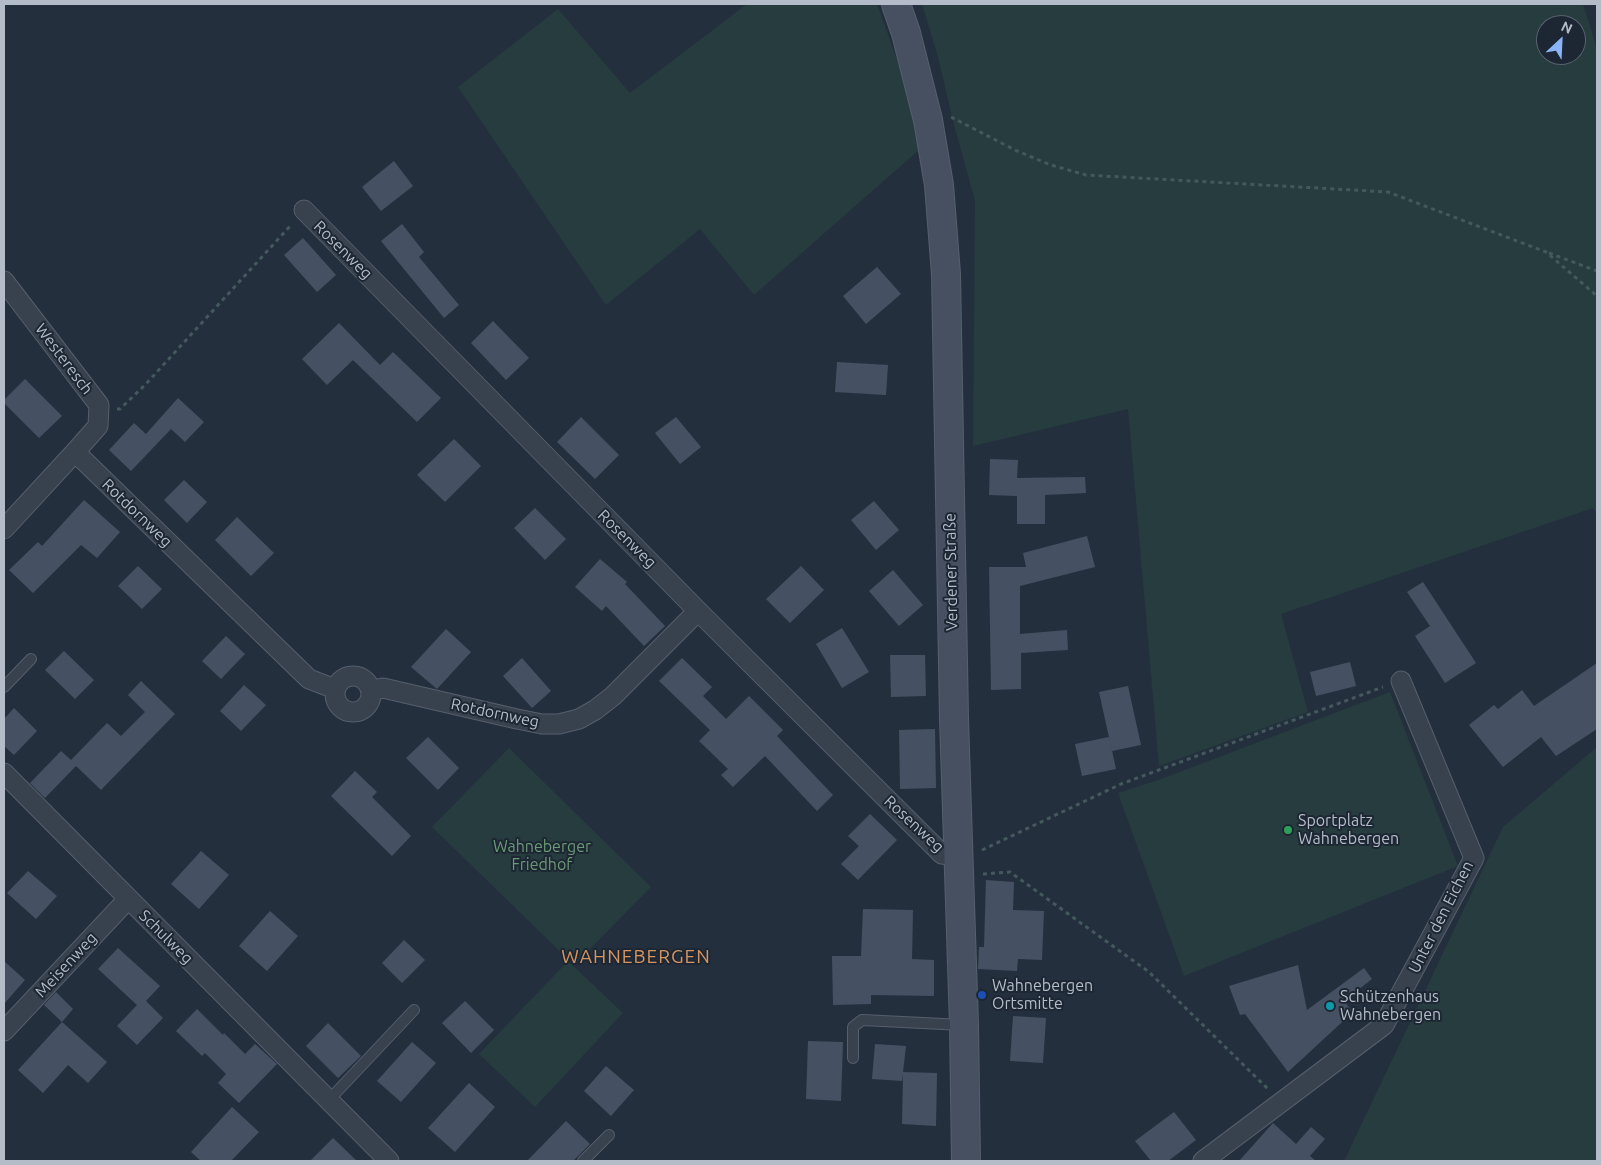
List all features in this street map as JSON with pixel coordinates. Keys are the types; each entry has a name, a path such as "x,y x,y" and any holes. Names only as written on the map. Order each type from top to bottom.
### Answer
{"street":[{"name":"Verdener Straße","path":"896,4 938,118 938,184 946,274 954,710 964,1025 966,1161"},
{"name":"Rosenweg","path":"304,210 698,611 942,854 958,856"},
{"name":"Westeresch","path":"4,281 99,405 98,426 4,529"},
{"name":"Rotdornweg","path":"75,452 308,679 335,688"},
{"name":"Rotdornweg","path":"371,691 383,688 517,719 542,724 559,724 579,719 595,710 613,696 698,611"},
{"path":"357,676 364,679 368,684 371,698 368,705 362,710 348,712 336,703 334,696 335,688 343,678 357,676"},
{"name":"Unter den Eichen","path":"1203,1161 1384,1025 1474,858 1401,681"},
{"name":"Schulweg","path":"4,773 390,1161"},
{"name":"Meisenweg","path":"4,1031 128,898"}],"lane":[{"path":"4,687 31,659"},
{"path":"329,1100 414,1010"},
{"path":"852,1058 853,1027 862,1020 964,1025"},
{"path":"583,1161 609,1135"}],"path":[{"path":"938,118 1051,166 1086,175 1388,192 1597,271"},
{"path":"99,405 120,409 139,391 304,210"},
{"path":"1546,252 1597,296"},
{"path":"958,856 970,856 1121,784 1401,681"},
{"path":"959,883 973,874 1010,872 1149,972 1282,1102"}],"green space":[{"path":"747,4 877,4 927,143 754,295 700,229 606,305 458,87 558,9 630,93"},
{"path":"922,4 1583,4 1597,49 1597,513 1593,508 1281,614 1308,712 1159,766 1128,409 973,446 975,201 938,57"},
{"name":"Sportplatz Wahnebergen","path":"1390,692 1458,866 1184,976 1118,793 1161,779"},
{"path":"1597,747 1597,1161 1344,1161 1503,827"},
{"name":"Wahneberger Friedhof","path":"509,748 651,887 574,965 432,827"},
{"path":"568,961 623,1013 535,1107 479,1054"}],"building":[{"path":"394,161 413,186 381,211 362,187"},
{"path":"402,224 424,252 419,257 459,305 444,318 381,241"},
{"path":"303,238 336,275 317,292 284,255"},
{"path":"877,267 901,294 866,324 843,296"},
{"path":"493,321 529,358 506,380 471,343"},
{"path":"339,323 380,365 393,352 441,398 417,422 353,360 327,385 302,359"},
{"path":"837,362 888,365 886,395 835,392"},
{"path":"25,379 62,416 39,438 4,403 4,400"},
{"path":"178,398 204,422 185,442 171,429 131,471 109,450 134,423 146,434"},
{"path":"581,417 619,455 595,479 557,442"},
{"path":"676,417 701,447 680,464 655,433"},
{"path":"454,439 481,466 445,502 417,475"},
{"path":"990,459 1018,460 1017,478 1085,477 1086,493 1045,495 1045,524 1017,524 1017,496 989,495"},
{"path":"184,480 207,502 187,523 164,500"},
{"path":"84,500 120,532 97,558 81,545 33,593 9,570 38,542 42,546"},
{"path":"874,501 899,530 876,550 851,520"},
{"path":"535,508 566,539 545,560 514,528"},
{"path":"237,517 274,553 251,576 215,540"},
{"path":"1087,536 1095,567 1020,586 1020,634 1067,630 1068,650 1021,653 1021,689 991,690 989,567 1026,567 1023,553"},
{"path":"600,559 627,582 625,584 665,626 644,646 606,606 602,611 575,587"},
{"path":"138,566 162,589 142,609 118,586"},
{"path":"801,566 824,590 790,623 766,599"},
{"path":"893,570 923,605 899,626 869,591"},
{"path":"1423,582 1476,663 1445,683 1415,636 1430,626 1407,592"},
{"path":"842,628 869,672 842,688 816,644"},
{"path":"446,629 471,652 437,689 411,667"},
{"path":"226,636 245,654 221,679 202,661"},
{"path":"64,651 94,680 75,699 45,670"},
{"path":"890,655 925,655 926,696 891,697"},
{"path":"522,658 551,691 532,708 503,676"},
{"path":"682,658 712,687 703,696 726,719 749,696 783,730 777,736 833,795 817,811 765,756 733,787 721,775 728,769 699,741 710,730 659,681"},
{"path":"1350,662 1356,686 1316,696 1310,672"},
{"path":"1597,663 1597,729 1556,756 1541,737 1503,767 1469,725 1494,705 1498,709 1522,690 1534,706"},
{"path":"141,681 175,714 101,790 76,766 45,798 30,783 61,751 71,760 107,723 121,736 145,712 128,695"},
{"path":"244,685 266,705 241,731 220,711"},
{"path":"1128,686 1141,745 1112,751 1099,692"},
{"path":"14,708 37,731 14,755 4,746 4,719"},
{"path":"935,729 936,788 900,789 899,730"},
{"path":"428,737 459,768 438,790 406,758"},
{"path":"1109,737 1116,769 1082,776 1075,744"},
{"path":"355,771 377,792 372,797 411,836 392,856 331,796"},
{"path":"870,814 897,840 858,880 841,864 859,846 848,836"},
{"path":"201,851 229,875 199,909 171,884"},
{"path":"28,871 57,896 36,919 7,893"},
{"path":"986,880 1014,882 1013,910 1044,911 1042,960 1018,959 1017,971 978,969 979,947 984,947"},
{"path":"863,909 913,910 912,959 934,960 934,996 871,995 871,1004 833,1005 832,956 861,956"},
{"path":"270,911 298,936 267,971 239,946"},
{"path":"404,940 425,960 402,983 382,963"},
{"path":"118,948 160,986 146,1001 163,1018 137,1045 117,1026 137,1005 98,969"},
{"path":"4,961 25,980 4,1004"},
{"path":"1298,965 1307,1010 1364,968 1372,979 1344,1001 1353,1012 1288,1072 1245,1014 1240,1015 1229,986"},
{"path":"56,992 73,1009 62,1022 44,1005"},
{"path":"465,1001 494,1030 471,1053 442,1023"},
{"path":"197,1009 245,1054 255,1044 277,1064 239,1103 218,1083 226,1074 205,1053 202,1056 176,1031"},
{"path":"1013,1016 1046,1018 1043,1063 1010,1061"},
{"path":"62,1022 107,1062 88,1083 68,1065 43,1093 18,1070"},
{"path":"328,1023 361,1056 338,1078 306,1046"},
{"path":"808,1041 843,1042 841,1101 806,1099"},
{"path":"412,1042 436,1063 401,1102 377,1081"},
{"path":"875,1044 906,1046 903,1072 937,1073 936,1126 902,1124 903,1074 902,1081 872,1079"},
{"path":"606,1066 634,1090 611,1116 584,1091"},
{"path":"469,1083 495,1107 455,1152 428,1128"},
{"path":"232,1107 259,1132 231,1161 201,1161 191,1152"},
{"path":"1174,1112 1196,1140 1168,1161 1151,1161 1135,1141"},
{"path":"566,1121 590,1144 573,1161 527,1161"},
{"path":"1273,1123 1296,1144 1311,1127 1325,1139 1310,1156 1316,1161 1239,1161"},
{"path":"333,1138 357,1161 310,1161"}],"place":[{"name":"Sportplatz Wahnebergen","path":"1288,830"},
{"name":"Wahnebergen Ortsmitte","path":"982,995"},
{"name":"Schützenhaus Wahnebergen","path":"1330,1006"}],"district":[{"name":"WAHNEBERGEN","path":"636,957"}]}
